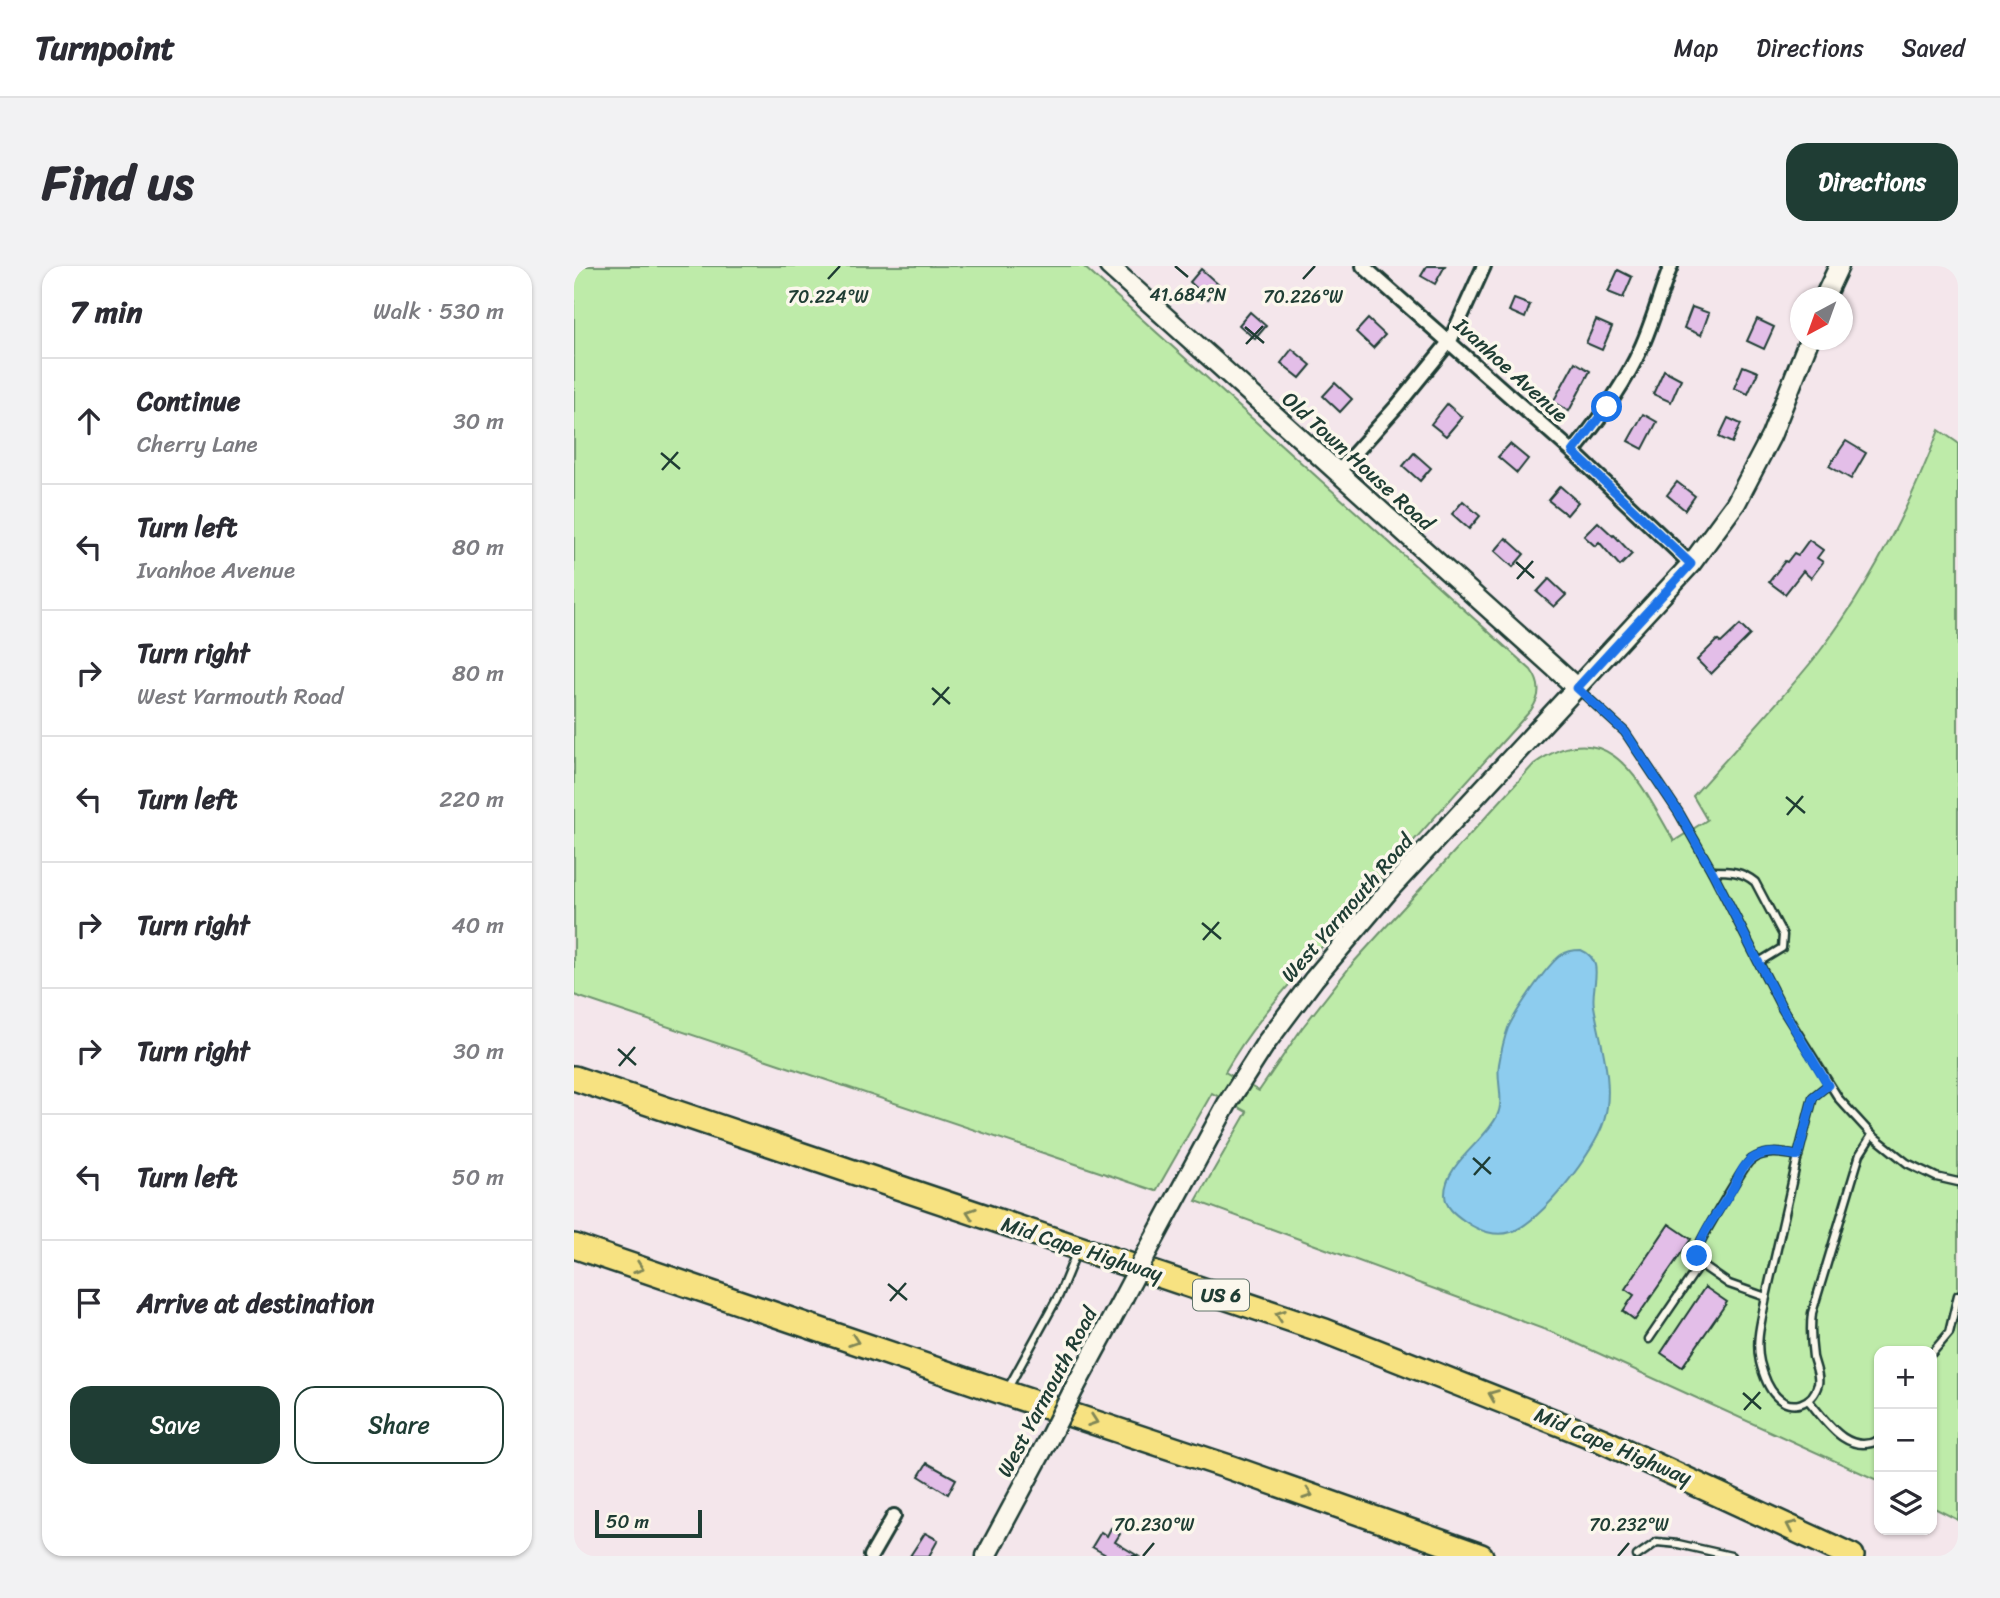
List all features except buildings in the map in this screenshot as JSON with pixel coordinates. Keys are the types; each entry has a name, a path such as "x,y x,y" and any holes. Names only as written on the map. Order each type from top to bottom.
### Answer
{"highway":[{"name":"Mid Cape Highway","path":"574,1078 1286,1317 1601,1440 1852,1556"},
{"path":"574,1245 1004,1393 1229,1467 1481,1556"}],"main road":[{"name":"Old Town House Road","path":"1109,266 1577,688"},
{"path":"1829,287 1839,266"},
{"name":"West Yarmouth Road","path":"986,1556 1153,1241 1246,1074 1339,947 1691,564 1736,503 1754,471 1805,350"}],"street":[{"name":"Ivanhoe Avenue","path":"1363,266 1573,452 1691,564"},
{"path":"1337,473 1450,341 1484,266"},
{"path":"1573,452 1625,380 1642,346 1671,266"},
{"path":"871,1556 894,1516"}],"lane":[{"path":"1577,688 1625,732 1679,813 1782,1008 1828,1085 1872,1135 1907,1163 1936,1177 1958,1182"},
{"path":"1712,871 1734,872 1748,876 1755,882 1783,935 1782,948 1759,962"},
{"path":"1828,1085 1813,1097 1758,1342 1766,1381 1781,1401 1796,1405 1808,1400 1817,1387 1818,1378 1810,1332 1811,1313 1860,1154 1872,1135"},
{"path":"1766,1297 1729,1284 1700,1264 1698,1247 1745,1165 1752,1158 1782,1153 1798,1156"},
{"path":"1004,1393 1059,1295 1078,1249"},
{"path":"1649,1339 1700,1264"},
{"path":"1937,1347 1949,1333 1958,1295"},
{"path":"1808,1400 1832,1428 1848,1441 1868,1445 1874,1442"},
{"path":"1637,1556 1657,1542 1731,1556"}],"green space":[{"path":"574,266 1083,266 1531,670 1537,680 1538,690 1537,700 1531,710 1285,989 1236,1054 1225,1072 1259,1091 1302,1028 1353,963 1534,764 1561,750 1584,745 1603,750 1620,761 1636,778 1674,841 1707,820 1693,796 1787,691 1854,603 1900,519 1939,430 1958,443 1958,1520 1937,1510 1937,1346 1874,1346 1874,1479 1554,1333 1196,1201 1247,1112 1212,1093 1156,1191 574,995"}],"water":[{"path":"1581,950 1593,961 1596,975 1593,999 1608,1092 1604,1121 1579,1167 1537,1215 1511,1232 1499,1234 1482,1230 1462,1219 1449,1207 1445,1199 1447,1183 1458,1163 1484,1135 1497,1116 1500,1104 1499,1064 1512,1020 1555,961 1561,955"}],"route":[{"path":"1607,407 1573,452 1691,564 1577,688 1625,732 1679,813 1782,1008 1828,1085 1813,1097 1798,1156 1776,1152 1752,1158 1745,1165 1729,1196 1709,1225 1698,1247 1697,1256"}]}
